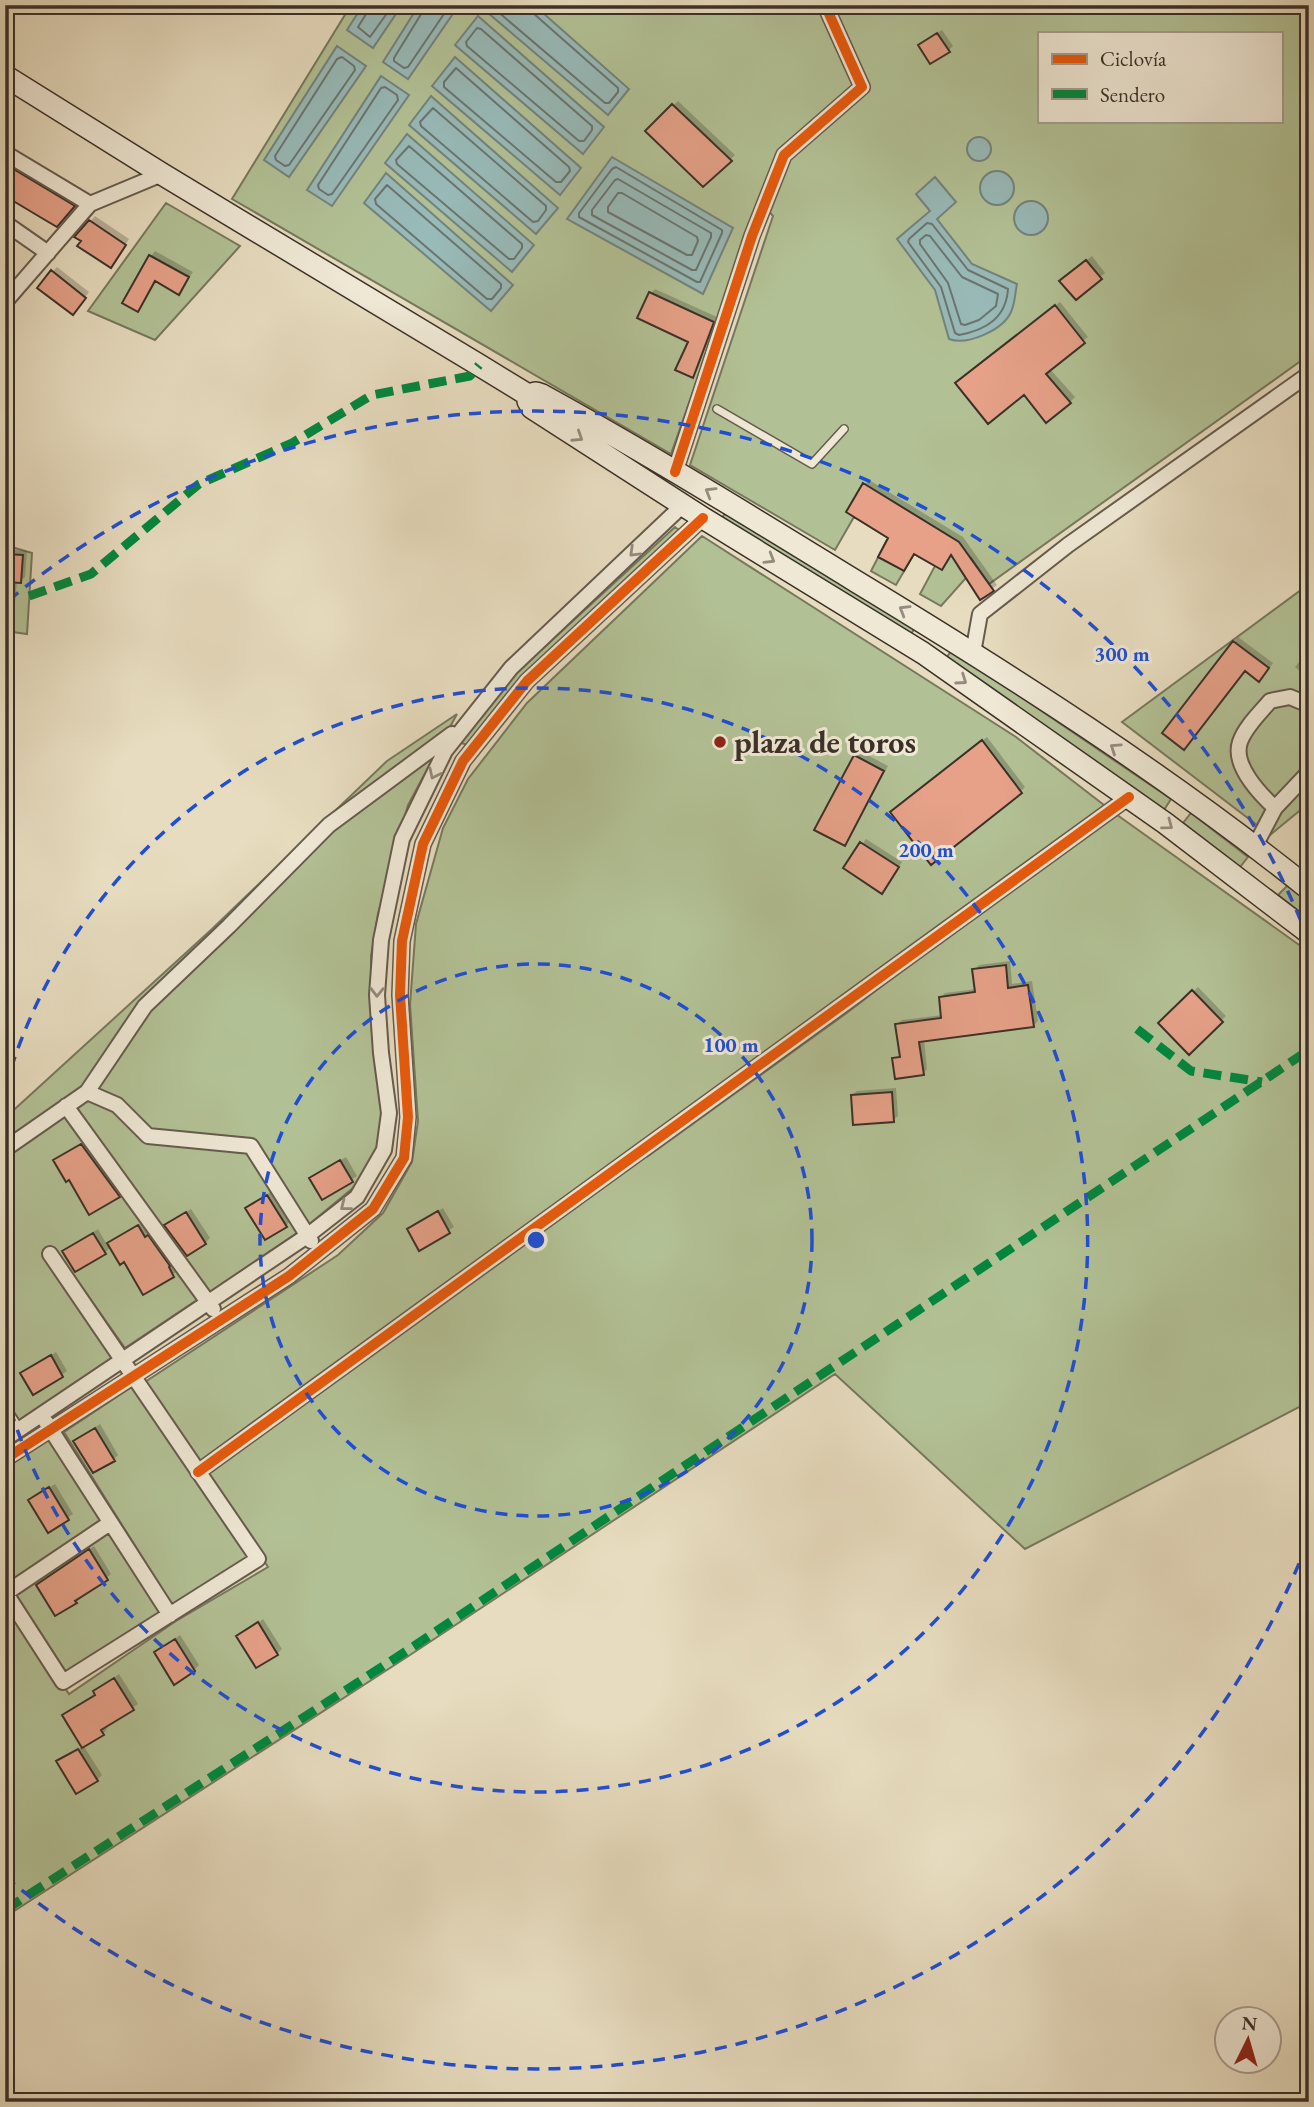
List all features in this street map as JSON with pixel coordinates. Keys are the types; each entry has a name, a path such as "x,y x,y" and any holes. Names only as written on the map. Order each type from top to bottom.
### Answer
{"main road":[{"path":"5,76 527,395 542,395 608,431 973,653 1129,757 1255,846 1309,889"},
{"path":"527,395 532,408 702,518 893,633 1129,797 1309,933"}],"street":[{"path":"676,472 752,236 784,155 863,87 824,5"},
{"path":"5,153 90,204"},
{"path":"5,302 90,204 162,174"},
{"path":"5,223 48,253"},
{"path":"973,653 980,614 1068,545 1309,374"},
{"path":"5,1413 11,1435 307,1236 357,1197 384,1150 389,1113 377,995 381,940 402,839 445,751 511,668 683,505"},
{"path":"5,1459 289,1276 373,1209 404,1158 408,1117 400,995 402,940 423,844 463,761 527,681 702,518"},
{"path":"1275,808 1257,791 1245,771 1238,756 1240,742 1270,701 1290,697 1309,705"},
{"path":"5,1149 87,1092 145,1006 329,825 466,725"},
{"path":"1255,846 1275,808 1309,772"},
{"path":"198,1472 1129,797"},
{"path":"87,1092 117,1105 148,1136 251,1146 319,1252"},
{"path":"66,1106 221,1320"},
{"path":"50,1254 258,1559 63,1682 6,1592 110,1523"},
{"path":"42,1415 170,1615"}],"lane":[{"path":"717,409 812,464 844,429"}],"green space":[{"path":"351,5 1309,5 1309,355 989,584 971,558 958,566 966,578 941,606 920,594 935,566 914,554 896,585 871,571 888,538 854,517 835,550 690,465 773,216 760,201 671,454 232,199"},
{"path":"166,203 240,246 155,340 88,311"},
{"path":"727,510 917,625 911,634 722,518"},
{"path":"675,527 679,530 576,629 468,745 461,743 514,675"},
{"path":"702,536 1016,737 1113,812 1309,952 1309,1402 1025,1549 835,1374 407,1657 5,1917 5,1599 69,1694 176,1621 268,1567 145,1382 338,1255 383,1213 412,1162 418,1121 410,1005 416,924 443,828 468,779 527,703","holes":["909,965 848,1012 648,1156"]},
{"path":"5,545 32,553 27,634 5,631"},
{"path":"1309,584 1309,803 1270,835 1122,722"},
{"path":"952,650 1171,799 1164,810 946,658"},
{"path":"457,714 408,805 378,914 371,956 371,1000 382,1131 373,1159 353,1188 307,1226 254,1142 150,1132 87,1087 5,1144 5,1118 212,929 387,761"},
{"path":"1191,813 1248,857 1240,867 1183,823"},
{"path":"1288,885 1309,902 1309,919 1278,895"},
{"path":"88,1097 115,1110 146,1141 248,1151 300,1231 207,1294 72,1108"},
{"path":"65,1112 200,1298 125,1348 54,1248 46,1254 117,1356 17,1424 5,1405 5,1154"},
{"path":"136,1384 258,1564 175,1610 64,1432"},
{"path":"48,1436 105,1521 8,1586 5,1581 5,1464"},
{"path":"109,1528 167,1617 72,1682 14,1593"}],"water":[{"path":"363,5 402,5 373,48 347,30"},
{"path":"419,5 459,5 408,79 383,62"},
{"path":"534,5 629,89 608,115 481,7"},
{"path":"478,16 604,127 583,154 455,45"},
{"path":"337,46 366,66 289,177 264,160"},
{"path":"455,57 581,168 560,195 432,86"},
{"path":"381,76 409,95 332,206 307,190"},
{"path":"431,96 558,208 536,234 409,125"},
{"path":"407,134 534,245 512,272 385,163"},
{"path":"979,137 988,140 991,149 988,158 979,161 970,158 967,149 970,140"},
{"path":"612,157 733,228 703,294 567,219"},
{"path":"997,171 1009,176 1014,188 1009,200 997,205 985,200 980,188 985,176"},
{"path":"386,173 513,285 491,311 364,203"},
{"path":"935,177 956,202 937,219 972,264 1017,284 1013,306 1007,319 984,335 965,340 949,339 935,290 897,239 930,211 916,194"},
{"path":"1031,201 1043,206 1048,218 1043,230 1031,235 1019,230 1014,218 1019,206"}],"building":[{"path":"937,33 950,52 930,64 918,45"},
{"path":"672,104 732,161 703,187 645,131"},
{"path":"5,164 75,206 57,227 5,196"},
{"path":"89,220 126,245 111,268 77,246 81,241 74,237"},
{"path":"149,255 189,277 179,295 155,281 138,312 122,303"},
{"path":"1086,260 1102,279 1076,300 1059,281"},
{"path":"51,270 86,298 73,315 37,288"},
{"path":"649,292 714,322 693,378 675,370 688,342 637,318"},
{"path":"1055,305 1085,343 1046,374 1071,403 1046,423 1024,395 988,424 955,383"},
{"path":"863,483 959,542 994,591 980,600 951,555 942,570 914,554 904,571 878,557 888,538 846,512"},
{"path":"5,554 23,555 21,583 5,582"},
{"path":"1233,641 1269,668 1259,682 1245,671 1184,750 1162,733"},
{"path":"982,740 1022,793 931,865 890,812"},
{"path":"854,755 884,771 845,846 814,830"},
{"path":"860,842 899,867 882,894 843,868"},
{"path":"1006,965 1008,988 1028,985 1034,1027 919,1042 924,1075 895,1079 892,1058 900,1057 895,1024 941,1018 939,997 975,992 972,969"},
{"path":"1192,990 1223,1022 1189,1055 1158,1023"},
{"path":"892,1092 894,1122 853,1125 851,1095"},
{"path":"81,1144 120,1197 89,1215 69,1180 66,1182 53,1160"},
{"path":"340,1160 353,1182 322,1200 309,1178"},
{"path":"267,1195 287,1227 265,1240 245,1208"},
{"path":"438,1211 450,1233 419,1251 407,1229"},
{"path":"186,1212 206,1244 187,1256 164,1225"},
{"path":"138,1225 170,1266 174,1277 143,1295 124,1262 120,1265 107,1243"},
{"path":"93,1233 106,1254 75,1272 62,1251"},
{"path":"51,1355 63,1377 33,1395 20,1373"},
{"path":"95,1428 115,1461 93,1473 73,1441"},
{"path":"49,1487 69,1520 48,1533 28,1500"},
{"path":"89,1549 108,1580 55,1616 36,1585"},
{"path":"258,1622 278,1655 256,1668 236,1636"},
{"path":"175,1639 195,1671 174,1685 154,1652"},
{"path":"114,1678 134,1710 101,1730 104,1735 82,1748 62,1715 95,1695 93,1691"},
{"path":"78,1749 98,1781 76,1794 56,1761"}],"marked path":[{"path":"29,596 91,574 199,484 292,443 372,395 470,376 479,365"},
{"path":"1137,1029 1191,1071 1262,1082"},
{"path":"5,1910 408,1650 1309,1050"}],"cycle path":[{"path":"675,472 752,236 784,155 862,87 825,5"},
{"path":"5,1459 289,1276 373,1209 404,1158 408,1117 400,995 402,941 423,844 463,761 527,681 703,518"},
{"path":"198,1472 1129,797"}],"place":[{"name":"plaza de toros","path":"720,742"}]}
